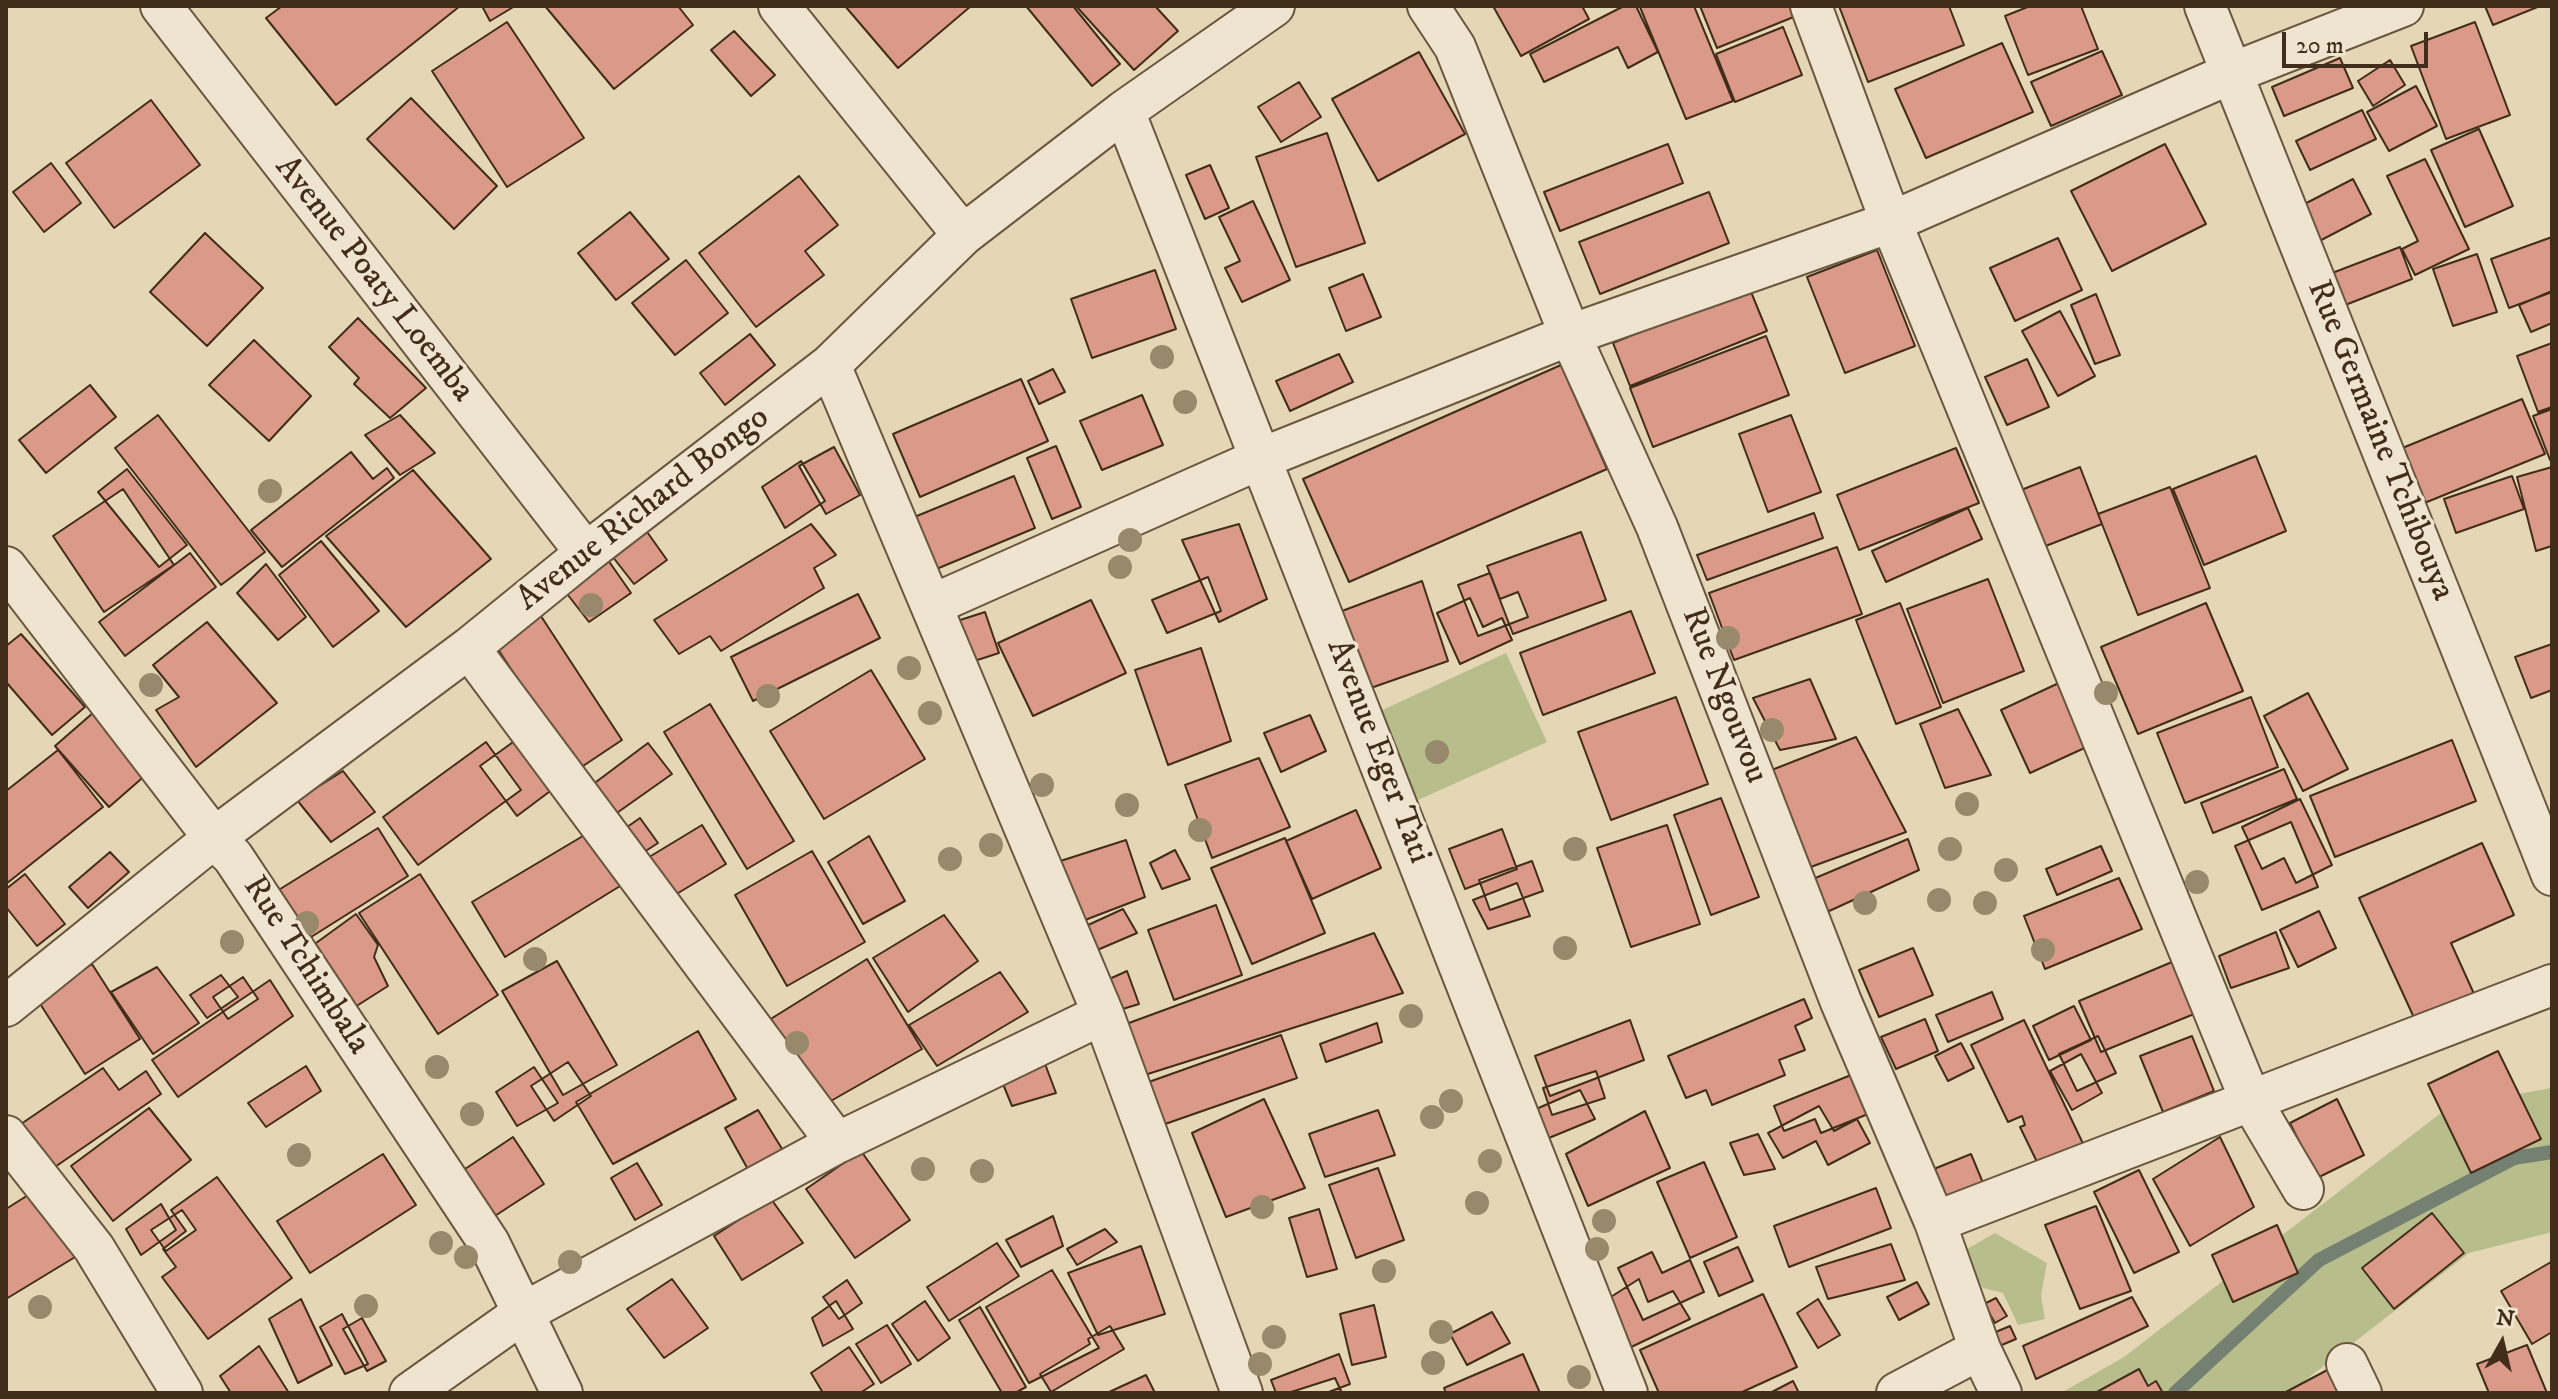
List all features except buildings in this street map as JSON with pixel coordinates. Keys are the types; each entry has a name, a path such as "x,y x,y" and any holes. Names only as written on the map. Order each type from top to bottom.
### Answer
{"street":[{"name":"Avenue Poaty Loemba","path":"161,6 586,553"},
{"path":"779,6 963,235"},
{"name":"Avenue Richard Bongo","path":"6,1006 214,838 469,648 586,553 830,365 963,235 1124,111 1274,6"},
{"name":"Rue Ngouvou","path":"1428,6 1455,47 1570,335 1657,527 1841,1002 1935,1222 1980,1349 2001,1393"},
{"path":"1811,6 1891,222 2250,1099 2303,1189"},
{"name":"Rue Germaine Tchibouya","path":"2205,6 2552,875"},
{"path":"932,605 1262,458 1570,335 1891,222 2232,73 2403,6"},
{"name":"Avenue Eger Tati","path":"1124,111 1627,1393"},
{"path":"830,365 1103,1014 1242,1393"},
{"name":"Rue Tchimbala","path":"6,567 214,838 233,857 489,1243 562,1393"},
{"path":"469,648 837,1143"},
{"path":"1935,1222 2552,985"},
{"path":"410,1393 523,1313 837,1143 1103,1014"},
{"path":"6,1136 94,1248 182,1393"},
{"path":"1897,1393 1980,1349"}],"green space":[{"path":"1506,653 1547,742 1418,800 1378,712"},
{"path":"2552,1088 2552,1232 2469,1253 2289,1393 2061,1393 2124,1357 2450,1106"},
{"path":"1995,1233 2047,1263 2041,1295 2045,1319 2018,1325 2003,1293 1983,1288 1960,1253"}],"waterway":[{"path":"2175,1393 2319,1260 2514,1158 2552,1152"}]}
